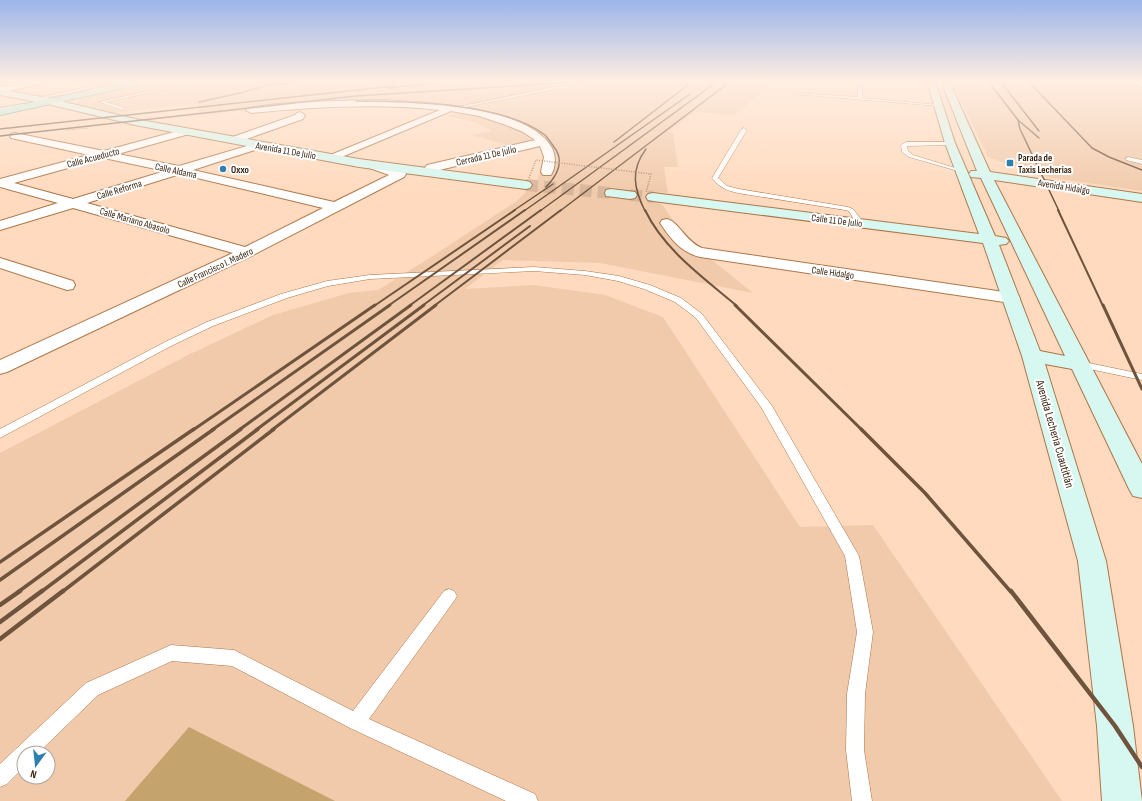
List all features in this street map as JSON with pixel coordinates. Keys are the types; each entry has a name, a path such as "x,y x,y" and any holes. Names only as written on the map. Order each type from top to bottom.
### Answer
{"main road":[{"name":"Avenida 11 De Julio","path":"118,118 371,166 528,181"},
{"name":"Avenida Lecheria Cuautitlán","path":"942,118 950,143 974,173 1020,244 1142,489"},
{"name":"Avenida Lecheria Cuautitlán","path":"957,118 974,173 989,240 1032,356 1092,561 1115,726 1122,801"},
{"name":"Avenida Hidalgo","path":"974,173 1142,198"},
{"path":"611,193 630,195"},
{"name":"Calle 11 De Julio","path":"650,195 1020,244"},
{"path":"1032,356 1079,364"}],"street":[{"path":"233,140 296,118"},
{"path":"332,158 427,118"},
{"path":"496,118 521,127 542,142 548,149 550,159 547,172"},
{"name":"Calle Acueducto","path":"0,183 185,132"},
{"name":"Calle Aldama","path":"15,136 179,170 338,207"},
{"name":"Cerrada 11 De Julio","path":"430,168 542,142"},
{"name":"Calle Reforma","path":"0,226 260,145"},
{"name":"Calle Francisco I. Madero","path":"0,368 247,252 338,207 400,174 371,166"},
{"name":"Calle Mariano Abasolo","path":"0,183 247,252"},
{"name":"Calle Hidalgo","path":"667,223 685,246 691,250 700,252 1011,298"},
{"path":"0,263 67,285"}],"lane":[{"path":"744,130 715,178 717,183 735,191 748,194 846,208 851,210 860,222"},
{"path":"950,143 906,144 904,146 905,152 911,156 974,173"},
{"path":"1128,159 1142,162"},
{"path":"0,434 168,344 210,324 284,296 327,284 370,277 534,269 585,273 619,279 647,287 678,300 699,316 766,406 852,556 865,632 856,694 855,750 862,801"},
{"path":"1079,364 1142,377"},
{"path":"356,722 449,596"},
{"path":"32,745 92,689 171,653 234,658 356,722 528,801"},
{"path":"0,776 16,761"}],"path":[{"path":"68,130 90,127"},
{"path":"528,181 536,160 651,174 650,195"}],"shaded area":[{"path":"457,118 686,118 668,132 673,133 678,167 664,167 668,193 654,192 650,201 662,204 687,240 753,293 600,263 503,260 465,289 534,285 605,295 663,317 800,527 873,525 1062,801 0,801 0,453 190,354 273,315 349,293 378,290 517,201 537,181 542,164 543,147 535,142 513,147 472,135 492,131 474,122"},
{"path":"969,118 1142,118 1142,191 1041,176 988,157"}],"building":[{"path":"189,727 335,801 125,801"}],"tunnel":[{"path":"526,185 611,193"},
{"path":"630,195 653,197"}],"railway":[{"path":"0,129 97,118"},
{"path":"0,136 157,118"},
{"path":"512,118 527,124 545,135 557,152 559,158 558,168 546,187"},
{"path":"614,142 645,118"},
{"path":"524,211 655,118"},
{"path":"540,211 667,118"},
{"path":"560,211 682,118"},
{"path":"1029,118 1039,131"},
{"path":"1064,118 1092,148 1109,157 1142,170"},
{"path":"1018,120 1039,138"},
{"path":"1018,120 1020,129 1059,211"},
{"path":"645,211 638,195 635,180 638,164 646,149"},
{"path":"513,211 553,184"},
{"path":"374,306 515,210"},
{"path":"388,306 525,210"},
{"path":"409,306 541,210"},
{"path":"434,306 561,210"},
{"path":"645,210 653,224 674,251 698,274 737,306"},
{"path":"1058,210 1103,306"},
{"path":"422,306 530,226"},
{"path":"193,430 375,305"},
{"path":"212,430 390,305"},
{"path":"239,430 411,305"},
{"path":"256,430 424,305"},
{"path":"272,430 436,305"},
{"path":"735,305 862,430"},
{"path":"1103,305 1142,389"},
{"path":"0,562 194,429"},
{"path":"0,580 214,429"},
{"path":"18,592 241,429"},
{"path":"41,592 258,429"},
{"path":"62,592 274,429"},
{"path":"862,430 925,493 1011,592"},
{"path":"0,605 20,591"},
{"path":"0,622 42,591"},
{"path":"0,639 63,591"},
{"path":"1011,591 1115,726 1142,767"}],"place":[{"name":"Parada de Taxis Lecherias","path":"1010,163"},
{"name":"Oxxo","path":"223,169"}]}
